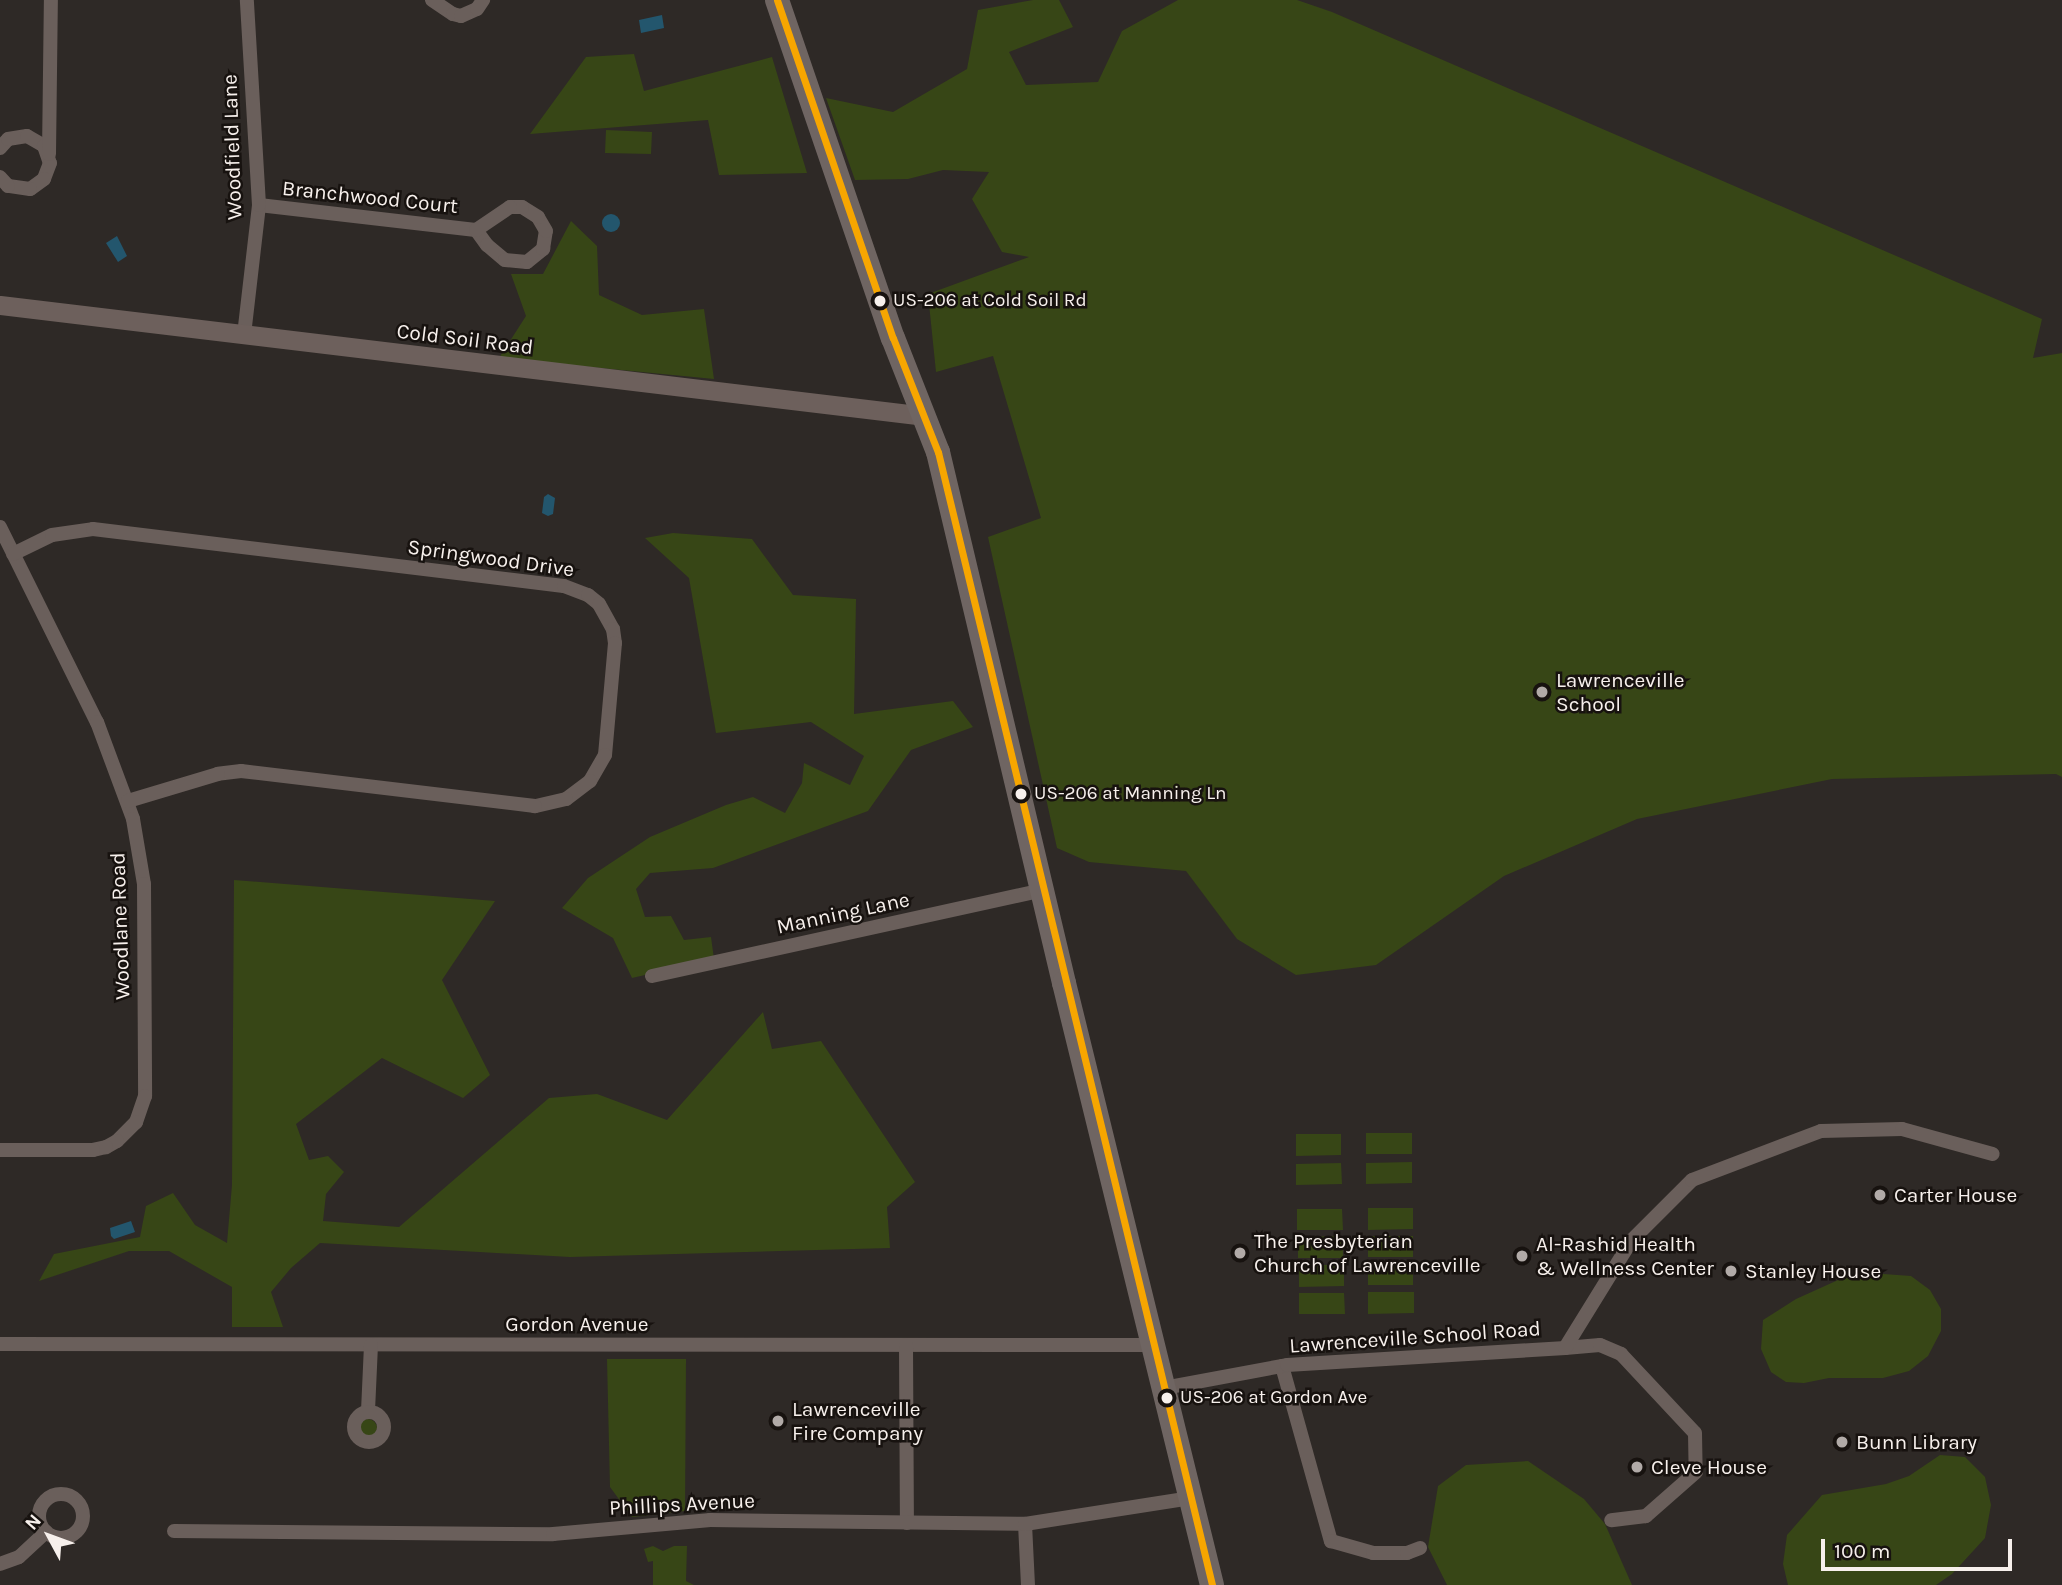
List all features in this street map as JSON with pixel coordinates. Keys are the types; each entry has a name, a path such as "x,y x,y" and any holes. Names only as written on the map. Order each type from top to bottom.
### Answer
{"highway":[{"path":"777,0 893,338 938,452 1212,1585"}],"street":[{"path":"0,177 8,186 19,190 38,186 49,171 51,0"},
{"name":"Woodfield Lane","path":"244,335 259,205 247,0"},
{"path":"432,0 453,14 461,16 477,9 483,0"},
{"path":"0,148 8,139 27,136 37,139 49,154"},
{"name":"Branchwood Court","path":"259,205 476,230 510,207 522,207 538,217 546,231 543,249 527,262 506,260 488,245 476,230"},
{"name":"Cold Soil Road","path":"0,306 925,416"},
{"name":"Woodlane Road","path":"0,527 97,722 128,801 140,852 144,884 145,1096 142,1111 128,1133 106,1147 93,1150 0,1150"},
{"name":"Springwood Drive","path":"13,554 52,535 93,529 564,586 588,595 599,604 613,629 615,643 605,755 590,781 566,799 535,806 241,771 218,774 128,801"},
{"name":"Manning Lane","path":"652,976 1042,890"},
{"name":"Lawrenceville School Road","path":"1164,1388 1282,1366 1565,1348 1631,1241 1692,1180 1821,1131 1902,1129 1993,1154"},
{"name":"Gordon Avenue","path":"0,1344 1153,1345"},
{"path":"368,1411 370,1345"},
{"path":"906,1345 907,1523"},
{"path":"1565,1348 1601,1345 1621,1354 1695,1433 1696,1472 1646,1516 1611,1520"},
{"path":"1282,1366 1331,1541 1373,1553 1408,1553 1420,1548"},
{"name":"Phillips Avenue","path":"174,1531 552,1534 710,1520 1025,1524 1191,1499"},
{"path":"1025,1524 1028,1585"},
{"path":"0,1564 19,1557 46,1532"}],"green space":[{"path":"1033,0 1059,0 1073,27 1009,52 1026,85 1098,82 1122,31 1178,0 1297,0 1332,12 2042,319 2033,358 2062,353 2062,777 2056,774 1832,779 1637,819 1504,876 1376,965 1296,975 1237,939 1186,871 1089,862 1057,848 988,537 1041,518 993,356 936,372 928,294 1029,257 1002,252 972,199 989,172 943,170 908,179 855,180 826,98 893,112 967,69 978,10"},
{"path":"634,54 644,91 772,57 807,173 719,175 708,120 530,134 586,57"},
{"path":"606,130 652,132 651,154 605,153"},
{"path":"571,221 597,246 599,295 642,315 704,309 714,379 499,358 526,316 511,274 543,274"},
{"path":"673,533 752,539 793,595 856,599 854,714 953,701 973,727 911,750 868,811 713,868 650,873 636,889 645,917 671,916 684,940 711,937 714,959 632,978 613,938 562,908 588,878 650,837 726,805 753,797 785,813 802,783 804,763 850,785 864,756 811,722 716,733 689,578 645,538"},
{"path":"234,880 495,901 442,980 490,1075 463,1098 382,1058 296,1124 309,1160 328,1156 344,1172 326,1194 323,1221 399,1227 549,1098 597,1094 667,1120 763,1012 772,1049 821,1041 915,1182 887,1207 890,1248 570,1257 320,1243 291,1268 271,1292 283,1327 232,1327 232,1287 169,1251 129,1251 39,1281 54,1254 140,1237 146,1206 173,1193 195,1225 227,1243 232,1185"},
{"path":"1366,1133 1412,1133 1412,1154 1366,1154"},
{"path":"1296,1134 1341,1134 1341,1155 1296,1156"},
{"path":"1412,1162 1412,1183 1366,1184 1366,1163"},
{"path":"1341,1163 1342,1184 1296,1185 1296,1164"},
{"path":"1368,1208 1413,1208 1413,1229 1368,1230"},
{"path":"1297,1209 1342,1209 1343,1230 1297,1230"},
{"path":"1343,1236 1343,1258 1298,1258 1298,1237"},
{"path":"1368,1236 1413,1236 1413,1257 1368,1257"},
{"path":"1368,1264 1413,1264 1413,1285 1368,1285"},
{"path":"1299,1265 1344,1265 1344,1286 1299,1287"},
{"path":"1870,1273 1911,1276 1930,1290 1941,1309 1941,1331 1928,1356 1909,1371 1883,1378 1829,1378 1804,1383 1786,1382 1771,1372 1761,1349 1763,1320 1796,1299 1847,1276"},
{"path":"1368,1292 1414,1292 1414,1313 1368,1314"},
{"path":"1299,1293 1344,1293 1345,1314 1299,1314"},
{"path":"607,1359 686,1359 685,1511 632,1517 610,1487"},
{"path":"368,1419 374,1422 377,1428 374,1434 368,1437 362,1434 359,1428 362,1422"},
{"path":"1940,1455 1965,1457 1985,1477 1991,1505 1985,1538 1952,1574 1936,1585 1788,1585 1783,1564 1787,1535 1822,1495 1886,1484 1909,1476"},
{"path":"1528,1461 1584,1499 1605,1524 1632,1585 1447,1585 1428,1547 1438,1486 1466,1465"},
{"path":"653,1546 663,1551 674,1546 687,1546 686,1581 694,1585 653,1585 653,1561 648,1562 644,1549"}],"water":[{"path":"662,15 664,28 641,33 639,20"},
{"path":"611,214 619,219 620,223 615,231 611,232 603,227 602,223 607,215"},
{"path":"117,236 127,256 118,262 106,243"},
{"path":"548,494 555,498 553,514 548,516 542,513 544,497"},
{"path":"131,1221 135,1232 114,1239 111,1236 110,1228"}],"transit line":[{"path":"777,0 893,338 938,452 1212,1585"}],"place":[{"name":"US-206 at Cold Soil Rd","path":"880,301"},
{"name":"Lawrenceville School","path":"1542,692"},
{"name":"US-206 at Manning Ln","path":"1021,794"},
{"name":"Carter House","path":"1880,1195"},
{"name":"The Presbyterian Church of Lawrenceville","path":"1240,1253"},
{"name":"Al-Rashid Health & Wellness Center","path":"1522,1256"},
{"name":"Stanley House","path":"1731,1271"},
{"name":"US-206 at Gordon Ave","path":"1167,1398"},
{"name":"Lawrenceville Fire Company","path":"778,1421"},
{"name":"Bunn Library","path":"1842,1442"},
{"name":"Cleve House","path":"1637,1467"}]}
